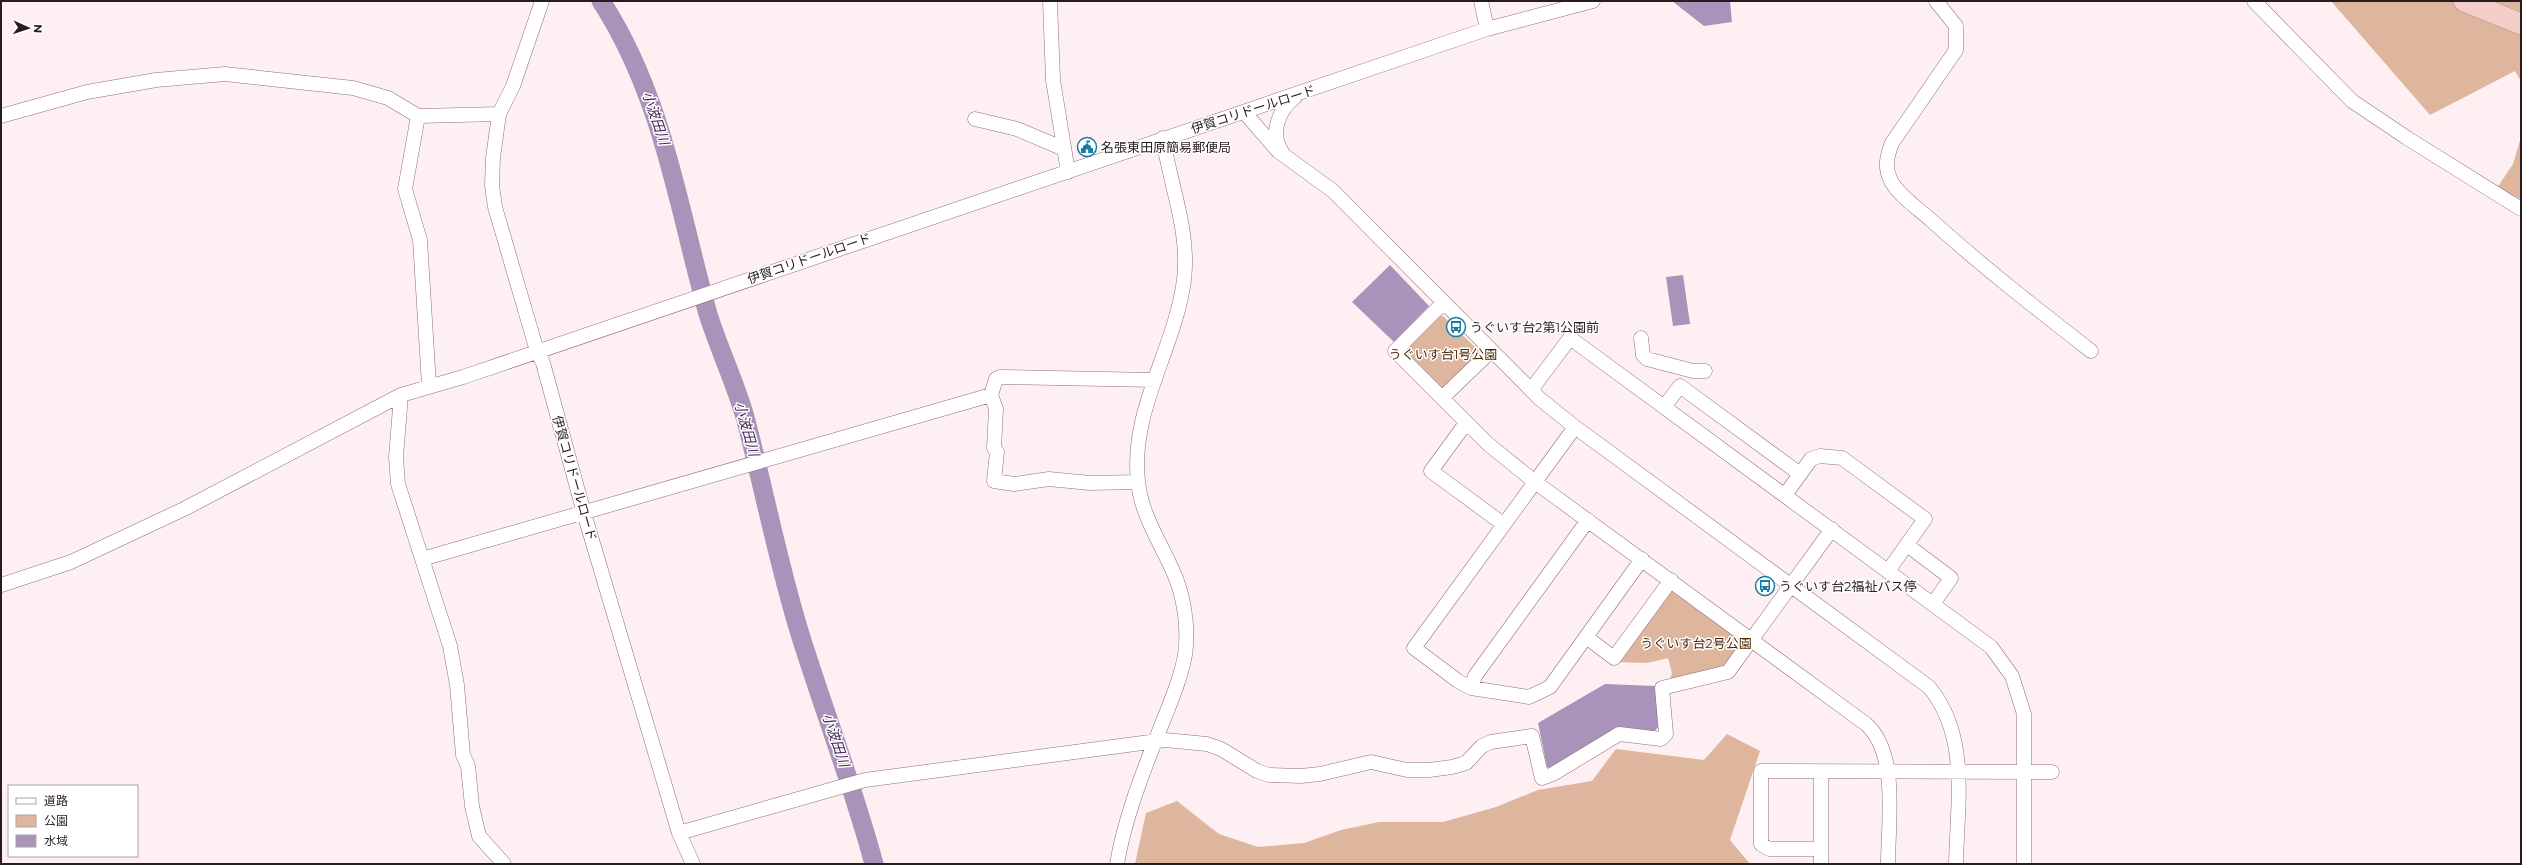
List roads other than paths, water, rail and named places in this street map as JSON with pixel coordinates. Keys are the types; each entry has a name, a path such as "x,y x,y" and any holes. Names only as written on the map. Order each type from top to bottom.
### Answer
{"highway":[{"path":"2464,1 2521,24"}],"street":[{"path":"1,585 71,562 184,509 401,395 429,385 463,377 537,351 495,207 492,184 493,158 499,114 513,86 542,1"},
{"path":"1050,1 1053,80 1068,172"},
{"path":"1481,1 1488,29"},
{"name":"伊賀コリドールロード","path":"693,864 679,833 584,513 543,363 537,351 1488,29 1593,1"},
{"path":"1936,1 1956,26 1956,50 1892,143 1886,166 1891,182 2010,288 2091,351"},
{"path":"2254,1 2352,101 2406,138 2521,209"},
{"path":"1,116 87,92 156,80 225,74 354,88 388,98 418,116 499,114"},
{"path":"1285,156 1278,145 1278,119 1285,106 1298,94"},
{"path":"1244,112 1285,156 1333,191 1491,351 1531,390 1575,427 1929,687 1944,709 1955,736 1957,772 1956,864"},
{"path":"418,116 405,189 420,240 429,385"},
{"path":"975,120 1017,129 1064,149"},
{"path":"1117,864 1128,816 1154,742 1178,681 1184,656 1186,630 1180,593 1174,572 1151,528 1138,482 1137,438 1181,293 1186,256 1182,226 1168,168 1163,138"},
{"path":"1444,303 1395,351 1493,449 1535,482 1671,580 1872,730 1883,747 1888,772 1888,864"},
{"path":"1531,390 1570,338 1991,647 2012,676 2024,714 2024,864"},
{"path":"1641,338 1643,355 1647,359 1699,371 1680,386 1664,407"},
{"path":"1442,398 1491,351"},
{"path":"1138,482 1090,483 1049,479 1014,484 994,481 997,452 994,448 996,409 991,395 996,379 1000,377 1155,380"},
{"path":"1680,386 1800,474"},
{"path":"401,395 396,457 398,484 438,604 453,659 463,755 468,766 472,806 479,836 504,864"},
{"path":"422,559 991,395"},
{"path":"1466,422 1432,471 1503,524"},
{"path":"1575,427 1414,648 1458,681 1471,688 1529,697 1550,687 1642,559"},
{"path":"1785,495 1811,459 1820,456 1842,458 1925,519 1888,570"},
{"path":"1471,688 1475,676 1588,520"},
{"path":"679,833 865,780 1165,740 1207,744 1221,749 1263,773 1308,775 1325,774 1371,762 1407,770 1428,770 1452,767 1466,763 1482,746 1491,742 1532,736 1542,778 1553,774 1619,734 1661,739 1666,734 1662,688 1728,672 1832,529"},
{"path":"1907,545 1952,578 1933,604"},
{"path":"1586,637 1614,658 1671,580"},
{"path":"1821,849 1765,848 1760,840 1761,771 2052,772"},
{"path":"1821,772 1821,864"}],"water":[{"path":"1672,1 1730,1 1732,22 1704,26"},
{"path":"1390,265 1429,306 1394,342 1352,302"},
{"path":"1683,275 1690,324 1673,326 1666,277"},
{"path":"1605,684 1655,686 1659,726 1654,732 1617,729 1552,769 1547,767 1538,723"}],"waterway":[{"name":"小波田川","path":"601,1 622,37 640,75 654,114 677,193 708,314 737,391 745,417 792,607 809,663 857,806 874,864"}],"place":[{"name":"名張東田原簡易郵便局","path":"1087,147"},
{"name":"うぐいす台2第1公園前","path":"1456,327"},
{"name":"うぐいす台2福祉バス停","path":"1765,586"}],"park label":[{"name":"うぐいす台1号公園","path":"1443,354"},
{"name":"うぐいす台2号公園","path":"1696,643"}]}
